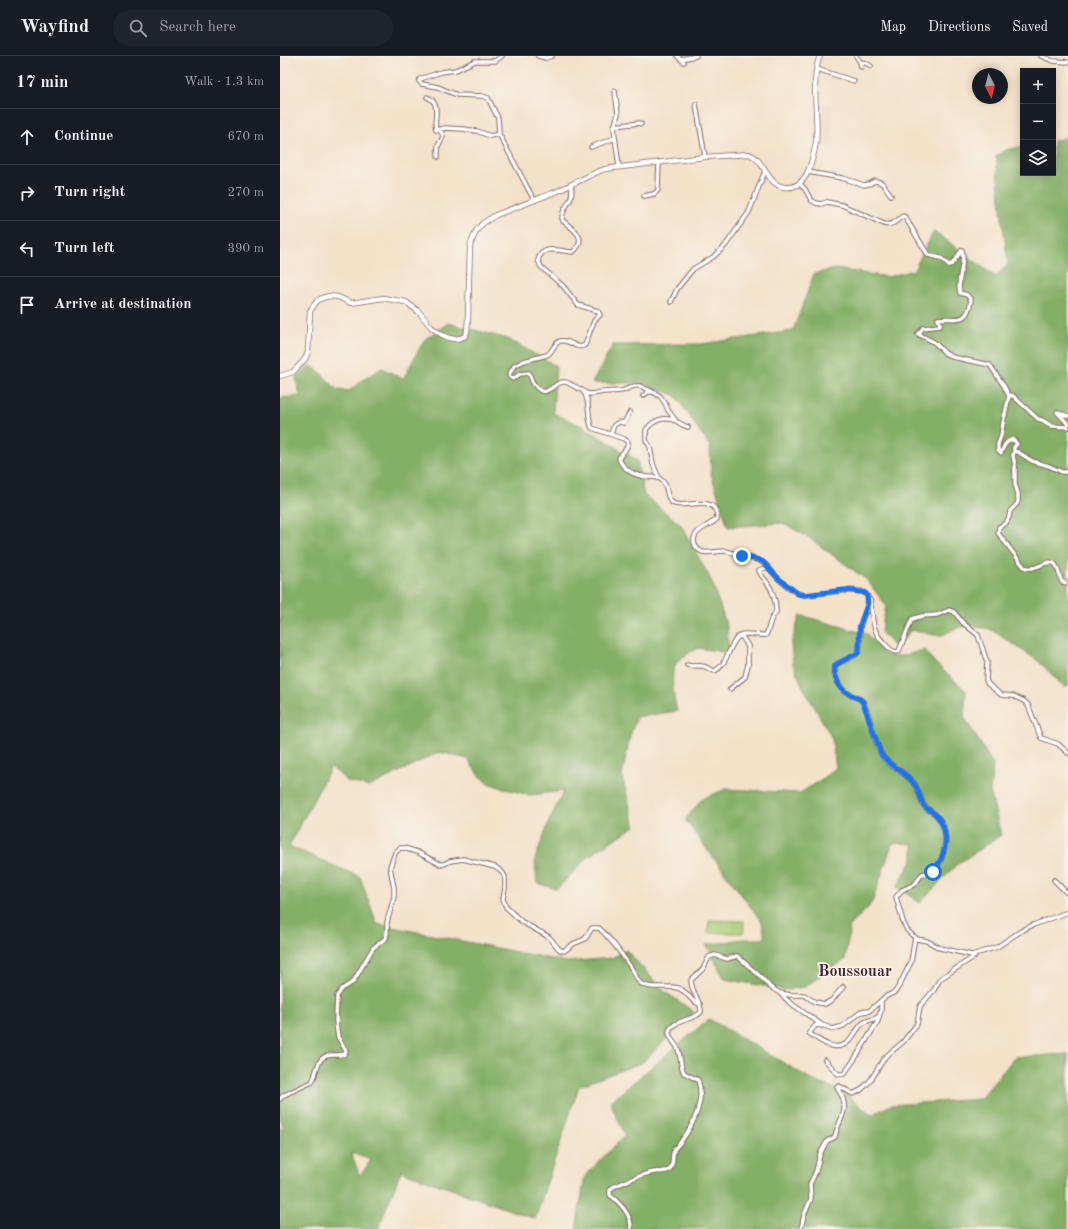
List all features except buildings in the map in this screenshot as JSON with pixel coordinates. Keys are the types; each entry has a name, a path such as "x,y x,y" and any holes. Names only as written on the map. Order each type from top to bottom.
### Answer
{"main road":[{"path":"280,376 293,372 305,359 308,352 310,311 317,301 329,296 338,297 351,303 382,298 406,302 419,312 431,327 442,335 449,338 461,338 465,336 467,332 468,318 470,246 476,231 488,218 571,185 597,172 619,167 659,162 749,154 758,160 772,180 783,187 792,187 800,184 808,172 816,142 817,69 820,56"}],"street":[{"path":"502,56 495,61 478,60 456,70 441,72 420,79 419,81 422,84 438,87 457,95 482,96 491,100 498,118 499,134 534,200"},
{"path":"538,56 546,58 552,56"},
{"path":"677,56 682,60 696,56"},
{"path":"856,56 860,62 860,67"},
{"path":"1041,56 1053,61 1068,62"},
{"path":"860,62 866,62 871,66"},
{"path":"817,69 854,81"},
{"path":"615,91 618,114 614,126 619,167"},
{"path":"427,97 433,100 435,104 436,130 445,128 463,129 477,131 490,136 499,134"},
{"path":"696,104 705,157"},
{"path":"614,126 638,123 641,124"},
{"path":"438,157 438,146 443,137 440,130"},
{"path":"591,147 615,138"},
{"path":"644,196 654,194 658,190 659,162"},
{"path":"671,302 677,289 693,269 713,257 725,246 749,212 765,172"},
{"path":"808,172 842,178 864,185 876,181 880,182 884,184 891,195"},
{"path":"800,184 805,189 811,200 816,203 827,202 842,205 889,225 894,224 903,216 905,217 928,255 941,258 949,265 952,264 962,250 963,262 958,282 960,293 967,295 971,300 965,316 955,320 938,319 940,326 923,328 918,334 934,342 945,353 952,357 990,365 1004,386 1009,396 1002,423 998,450 1001,453 1006,442 1013,439 1017,444 1014,447 1013,455 1018,498 1017,504 1010,511 1010,516 1006,523 999,527 998,532 1024,567 1033,569 1048,562 1052,562 1055,564 1062,582 1066,583"},
{"path":"571,185 571,198 562,218 577,232 579,236 579,243 573,252 561,249 549,250 540,255 538,260 541,267 563,286 578,305 598,311 600,315 594,321 585,344 582,346 576,346 568,341 559,342 555,345 550,354 524,360 514,366 510,375 513,379 520,374 529,373 532,382 541,391 548,391 558,384 565,382 584,392 592,394 622,391 637,386 654,392 664,400 668,410 676,421"},
{"path":"584,392 590,411 589,420 592,428 624,439 628,442 626,450 620,454 618,458 625,468 637,475 659,478"},
{"path":"643,396 648,392 654,392"},
{"path":"1009,396 1012,395 1018,399 1038,419 1052,426 1068,427"},
{"path":"611,434 613,426 620,422 624,423 630,412"},
{"path":"1068,416 1057,412 1068,424"},
{"path":"688,427 676,421 660,419 652,423 646,430 646,440 650,447 653,464 659,478 666,486 670,501 673,504 703,503 711,506 715,510 716,519 700,530 694,540 699,549 710,553 727,551 759,560 798,594 806,595 845,590 865,593 870,601 874,630 882,642 891,650 896,652 899,651 912,619 922,616 937,615 949,610 954,612 963,623 978,635 987,662 986,680 988,684 1001,695 1013,696 1024,701 1028,705 1041,738 1058,744 1068,753"},
{"path":"1014,451 1032,461 1062,472 1068,472"},
{"path":"687,665 690,667 703,666 715,671 723,665 732,645 741,635 766,635 770,618 776,612 776,603 773,593 767,582 760,575 759,570 768,567"},
{"path":"867,596 868,603 860,625 859,650 856,655 835,666 835,676 848,694 860,698 863,702 881,754 888,763 902,772 916,785 923,805 940,820 946,840 943,855 937,868 933,872 922,874 915,884 902,890 896,897 903,922 907,930 915,937 940,948 965,954 977,954"},
{"path":"730,689 745,676 748,665 748,646 741,635"},
{"path":"280,1099 284,1095 312,1082 315,1079 318,1064 321,1059 324,1057 346,1054 346,1051 338,1037 337,1031 337,996 342,989 353,982 373,948 386,938 387,922 394,897 390,867 395,853 400,848 417,852 440,864 463,859 495,867 502,872 505,877 503,899 506,907 522,922 549,937 560,950 564,951 573,944 583,941 592,928 599,928 614,943 642,985 651,987 666,986 678,988 684,991 695,1003 700,1004"},
{"path":"1054,880 1068,894"},
{"path":"801,1229 804,1215 811,1199 810,1184 816,1171 820,1154 827,1141 835,1136 836,1130 845,1113 844,1099 837,1087 842,1087 849,1093 853,1094 861,1090 870,1081 885,1057 909,1036 917,1024 920,1006 934,990 940,979 977,954 1003,944 1007,940 1034,925 1068,912"},
{"path":"880,1015 874,1020 864,1022 848,1042 839,1046 832,1046 823,1043 809,1033 816,1025 829,1029 838,1029 861,1012 869,1011 881,1000 894,992 899,986 911,962 915,937"},
{"path":"631,1229 632,1224 628,1214 609,1193 613,1187 651,1172 667,1171 672,1166 674,1150 685,1136 698,1110 700,1088 698,1080 684,1073 679,1050 671,1037 670,1030 679,1022 699,1015 701,1012 702,1009 693,992 691,980 703,969 707,959 711,955 728,958 737,956 770,987 824,1027"},
{"path":"780,993 804,995 815,1002 825,1004 832,1000 843,987"},
{"path":"825,1060 838,1074 844,1074 861,1051 878,1021 881,1000"}],"shaded area":[{"path":"828,104 832,106 831,146 821,145 819,142 820,105"}],"green space":[{"path":"1068,135 1068,686 1064,687 1037,660 990,629 972,626 959,627 940,636 911,630 896,649 881,632 886,606 867,580 808,537 783,523 728,527 711,474 710,446 675,395 637,383 592,383 613,345 701,344 793,331 814,274 836,269 888,277 914,270 934,231 996,277 1008,264 996,156 1006,150 1020,148 1020,176 1056,176 1056,140"},
{"path":"448,323 508,339 556,366 553,413 582,426 637,460 644,495 681,525 712,582 727,627 729,653 698,648 677,662 673,672 673,679 677,711 637,717 630,736 622,776 635,826 590,855 557,889 537,883 535,859 550,819 564,791 530,795 505,789 488,783 478,775 468,759 439,752 369,787 347,781 331,767 289,846 360,877 377,924 567,962 612,958 626,950 664,991 694,1012 643,1062 579,1086 535,1219 401,1171 378,1229 280,1229 280,1128 285,1129 280,1121 280,398 300,396 296,378 310,365 321,373 337,390 349,391 382,368 403,379 424,340","holes":["351,1153 371,1160 360,1176"]},
{"path":"800,615 867,634 886,655 902,656 924,650 935,663 966,691 964,717 993,764 990,791 1001,835 956,865 920,903 897,887 913,859 913,844 892,844 873,900 868,908 850,925 845,960 825,972 805,987 785,990 725,979 706,945 743,939 765,939 762,922 685,820 702,799 726,789 800,793 818,782 836,768 832,738 803,687 793,664 791,644"},
{"path":"709,920 744,921 743,933 708,933"},
{"path":"709,1019 816,1082 842,1091 871,1115 891,1105 980,1099 1015,1057 1068,1054 1068,1229 576,1229 585,1176 625,1135 610,1102"}],"district":[{"name":"Boussouar","path":"855,970"}],"route":[{"path":"742,556 763,562 778,578 798,594 806,595 845,590 865,593 867,596 868,603 860,625 858,653 835,666 835,676 848,694 860,698 866,707 881,754 888,763 911,779 919,791 923,805 940,820 946,845 937,868 933,872"}]}
